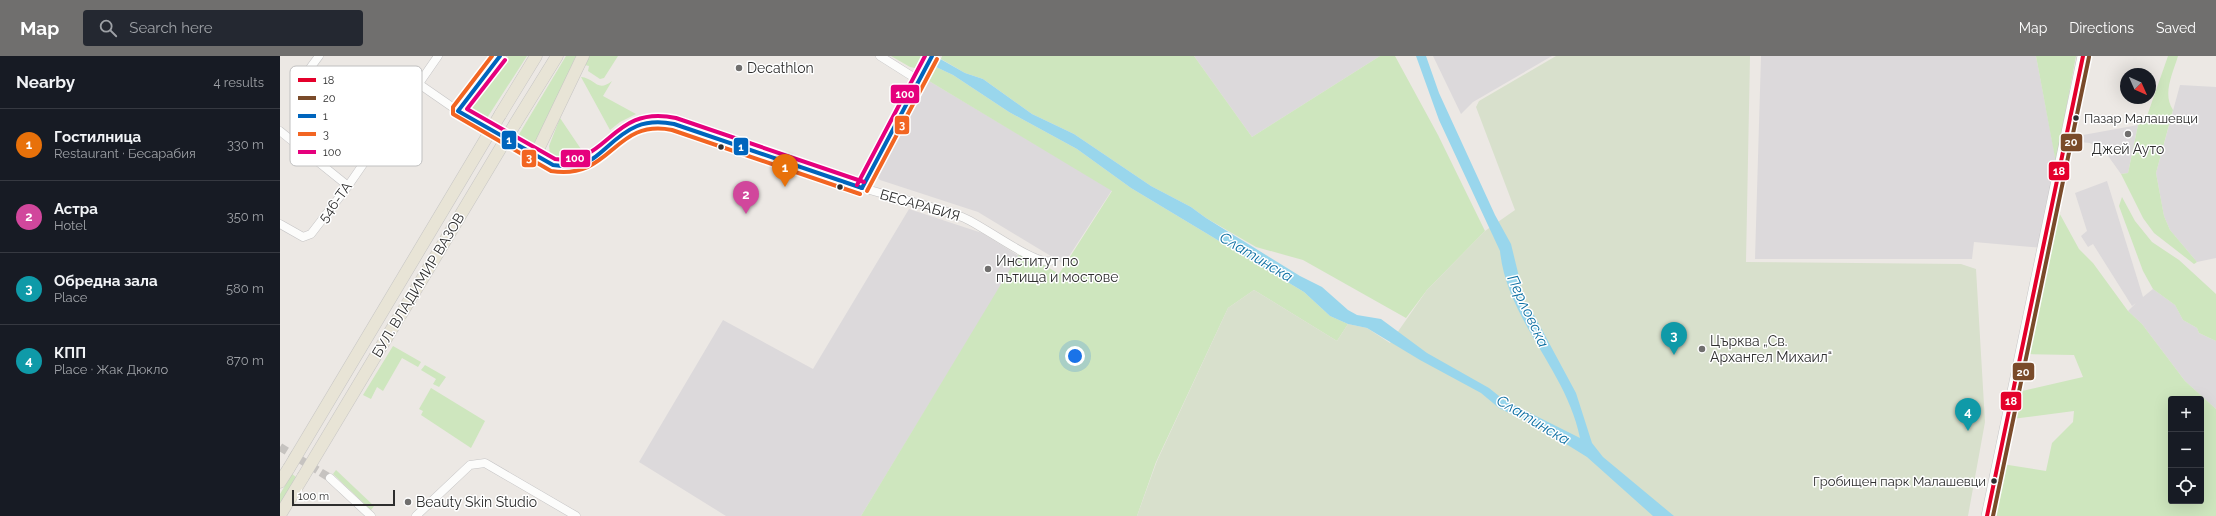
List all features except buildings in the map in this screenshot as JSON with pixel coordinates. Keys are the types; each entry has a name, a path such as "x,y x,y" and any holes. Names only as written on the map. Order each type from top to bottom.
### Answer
{"main road":[{"path":"458,111 500,56"},
{"name":"БУЛ. ВЛАДИМИР ВАЗОВ","path":"280,482 536,56"},
{"name":"БУЛ. ВЛАДИМИР ВАЗОВ","path":"280,515 557,56"},
{"path":"535,156 583,56"}],"street":[{"path":"312,66 319,56"},
{"name":"546-ТА","path":"422,80 438,56"},
{"path":"880,56 918,80"},
{"path":"862,188 932,56"},
{"path":"1987,516 2083,56"},
{"name":"БЕСАРАБИЯ","path":"422,86 458,111 535,156 561,167 576,167 596,157 628,130 644,122 659,121 674,124 862,188 962,217 978,224 1022,251 1045,262 1050,261"},
{"path":"280,131 290,139"},
{"path":"323,166 348,186"},
{"name":"546-ТА","path":"280,224 303,237 308,236 315,230 362,166"},
{"path":"416,516 470,465 485,463 576,516"},
{"path":"330,478 371,516"}],"shaded area":[{"path":"1194,56 1380,56 1252,137"},
{"path":"1433,56 1552,56 1473,102 1461,114"},
{"path":"1761,56 2036,56 2059,177 2043,248 1974,242 1972,259 1755,259"},
{"path":"929,81 1112,190 1064,264 978,212 880,180 877,177"},
{"path":"2180,85 2216,87 2216,258 2197,262 2170,230 2164,216 2156,173"},
{"path":"2138,125 2128,173 2121,174 2106,153 2090,143 2080,142 2083,135"},
{"path":"2107,181 2143,297 2153,289 2175,305 2183,320 2197,328 2199,333 2216,341 2216,409 2204,398 2204,396 2202,396 2185,381 2142,324 2128,311 2136,303 2132,306 2093,244 2088,247 2081,236 2087,231 2075,193"},
{"path":"909,209 982,233 1019,256 861,516 726,516 639,462 723,320 813,369"}],"green space":[{"path":"508,56 527,56 487,118 470,106"},
{"path":"566,56 576,56 537,141 531,144 518,136"},
{"path":"589,56 618,56 604,78 600,79 588,71 589,66 585,65"},
{"path":"891,56 921,56 915,68 910,67"},
{"path":"942,56 1194,56 1252,137 1380,56 1395,56 1438,135 1485,231 1427,290 1406,318 1303,260 1256,247 1206,218 1191,207 1151,186 1074,134 1032,114 983,79 965,73 941,59"},
{"path":"1556,56 1750,56 1746,262 1961,264 1976,269 1985,422 1968,516 1137,516 1157,461 1228,308 1254,290 1337,341 1348,324 1367,328 1390,343 1427,290 1485,231 1515,210 1476,107 1479,101"},
{"path":"2036,56 2076,56 2056,163"},
{"path":"2168,56 2178,56 2168,90 2168,97 2173,110 2156,173 2164,216 2170,230 2197,262 2194,264 2154,233 2143,218 2121,174 2128,173 2138,125 2147,116 2151,104 2156,104 2156,90"},
{"path":"936,67 953,75 1009,112 1077,149 1131,188 1304,292 1330,316 1348,324 1337,341 1254,290 1228,308 1156,462 1137,516 861,516 1021,251 1059,274 1112,191 929,81"},
{"path":"581,77 603,86 612,81 603,96 636,114 620,122 610,130"},
{"path":"560,118 585,155 563,159 550,155 549,146"},
{"path":"2122,197 2135,221 2152,242 2179,260 2216,294 2216,341 2199,333 2197,328 2183,320 2175,305 2153,289 2143,271 2119,206"},
{"path":"2056,207 2079,249 2093,263 2128,311 2142,324 2185,381 2202,396 2168,396 2168,504 2204,504 2204,398 2216,409 2216,516 1990,516 2002,464 2046,471 2052,443 2073,422 2074,411 2012,419 2018,392 2083,377 2074,355 2025,354"},
{"path":"393,346 421,362 418,367 402,358 383,391 377,387 371,399 363,395"},
{"path":"425,365 446,377 439,387 433,384 436,379 421,370"},
{"path":"431,388 485,421 471,448 421,415 423,411 419,409"},
{"path":"336,470 374,506 371,510 333,474"},
{"path":"292,474 296,477 280,504 280,494"}],"water":[{"path":"921,56 935,56 965,73 983,79 1032,114 1074,134 1151,186 1191,207 1206,218 1300,276 1322,287 1348,310 1357,315 1381,319 1427,353 1489,388 1504,400 1580,438 1573,414 1563,390 1525,323 1514,300 1505,276 1500,251 1439,120 1416,56 1426,56 1439,93 1495,215 1511,244 1521,285 1519,293 1530,313 1534,315 1576,393 1592,443 1603,457 1674,516 1653,516 1587,457 1525,418 1517,417 1499,408 1481,393 1420,360 1367,328 1348,324 1330,316 1304,292 1131,188 1077,149 1009,112 953,75 936,67"}],"tunnel":[{"path":"280,447 330,478"}],"transit line":[{"name":"3","path":"492,56 453,107 453,114 551,171 571,172 587,167 601,159 624,140 637,133 652,129 672,130 860,194"},
{"name":"1","path":"500,56 458,111 553,165 570,167 584,164 594,158 629,130 637,126 653,122 663,122 674,124 862,188"},
{"name":"100","path":"857,185 925,56"},
{"name":"1","path":"862,188 932,56"},
{"name":"18","path":"1987,516 2083,56"},
{"name":"20","path":"1993,516 2089,57"},
{"name":"3","path":"867,191 937,59"},
{"name":"100","path":"505,60 467,109 555,159 573,159 587,154 600,146 623,127 637,120 654,116 676,118 864,182"}],"place":[{"name":"Decathlon","path":"739,68"},
{"name":"Пазар Малашевци","path":"2076,118"},
{"name":"Джей Ауто","path":"2128,134"},
{"name":"Гостилница","path":"785,187"},
{"name":"Астра","path":"746,214"},
{"name":"Институт по пътища и мостове","path":"988,269"},
{"name":"Църква „Св. Архангел Михаил“","path":"1702,349"},
{"name":"Обредна зала","path":"1674,355"},
{"name":"КПП","path":"1968,431"},
{"name":"Гробищен парк Малашевци","path":"1994,481"},
{"name":"Beauty Skin Studio","path":"408,502"}],"water label":[{"name":"Слатинска","path":"1256,257"},
{"name":"Перловска","path":"1528,311"},
{"name":"Слатинска","path":"1533,420"}]}
